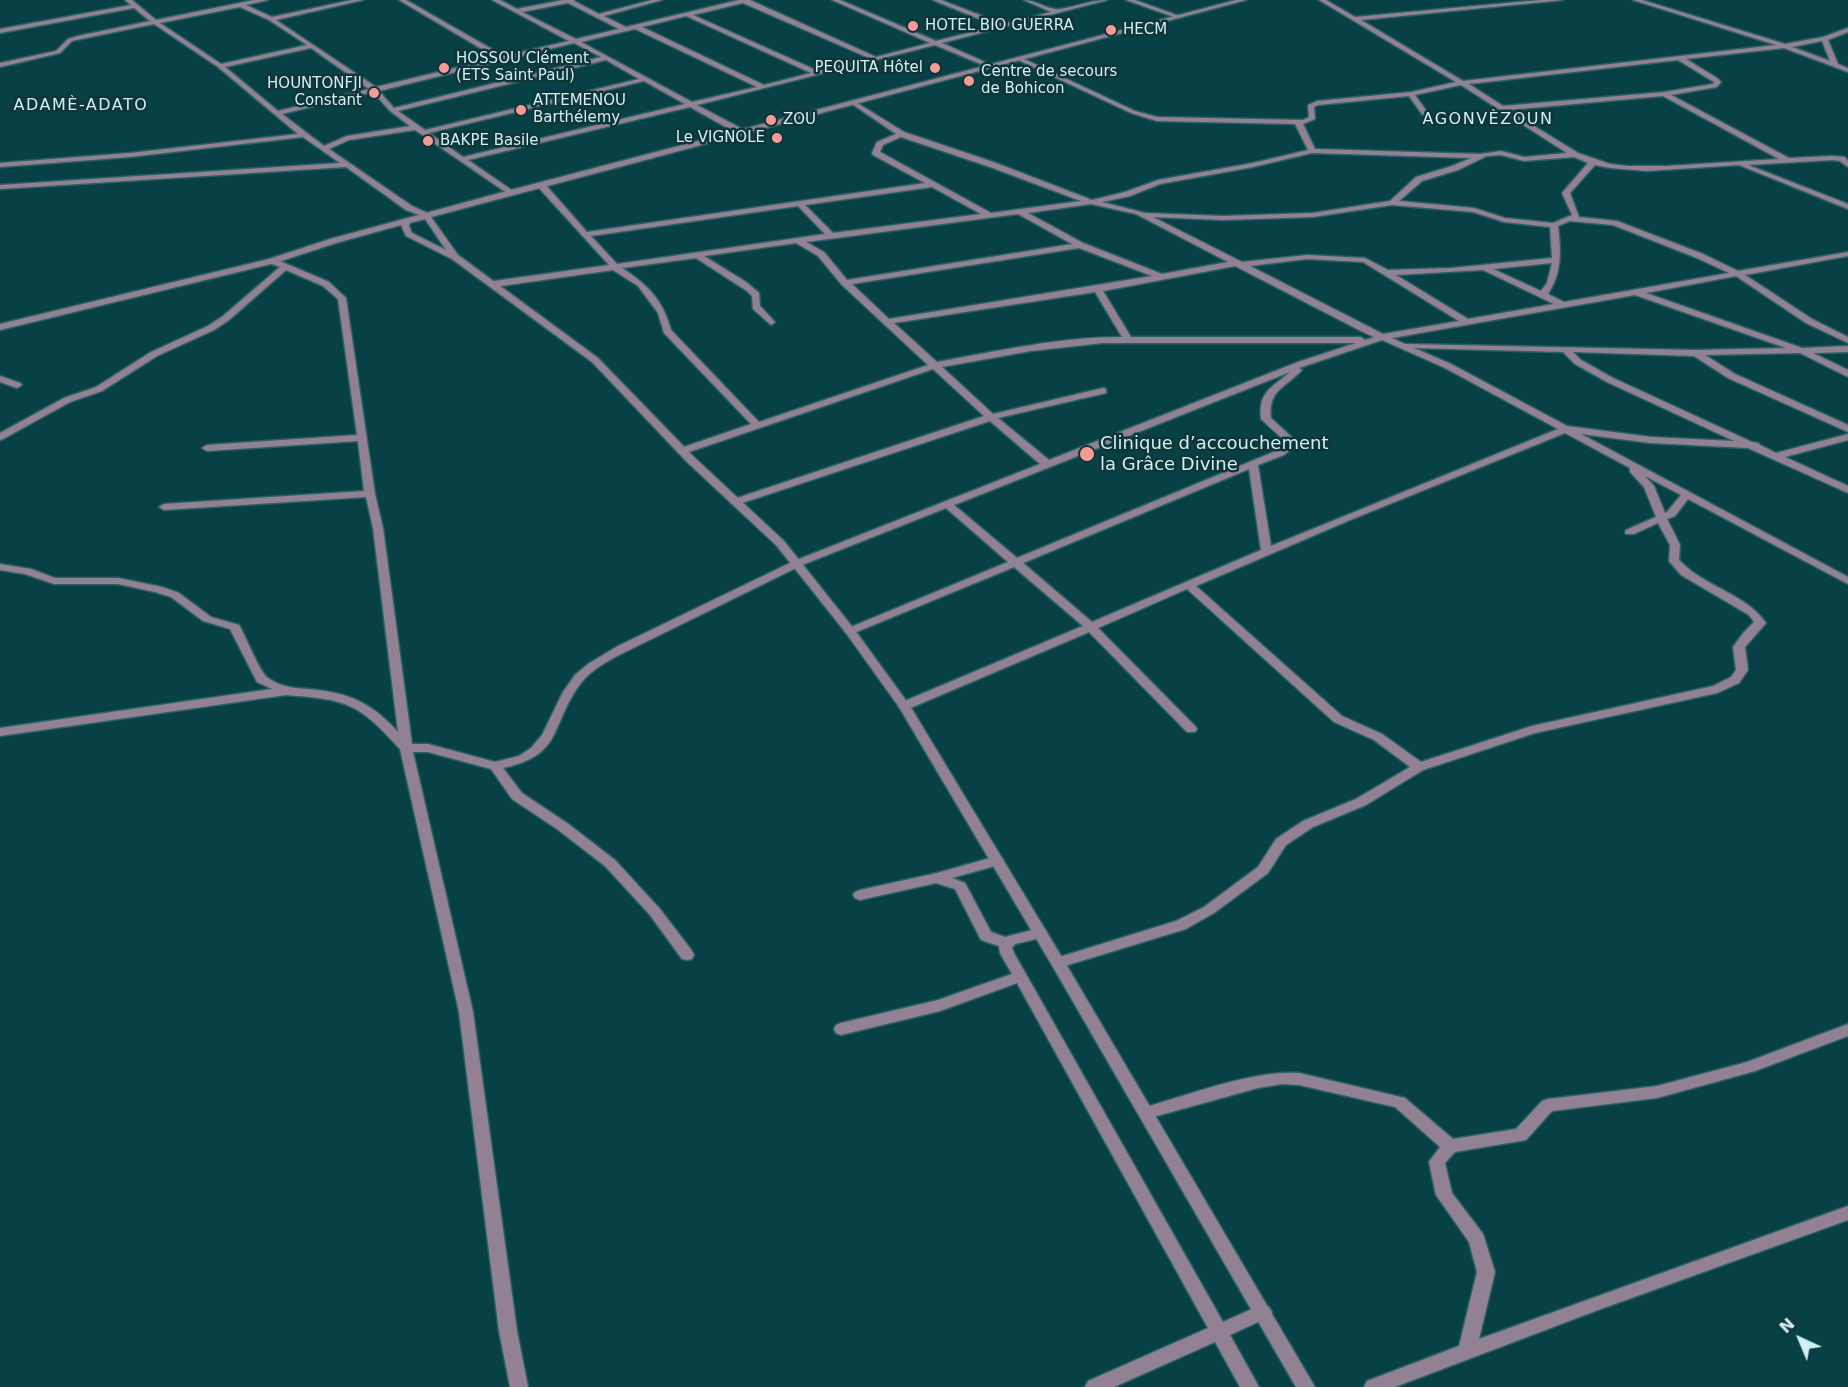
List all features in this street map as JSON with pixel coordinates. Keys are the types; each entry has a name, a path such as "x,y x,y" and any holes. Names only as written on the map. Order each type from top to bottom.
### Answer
{"street":[{"path":"128,0 155,22 220,66 304,135 409,208 427,216 455,257"},
{"path":"0,65 58,52 65,44 80,37 238,2 265,0"},
{"path":"271,19 360,0"},
{"path":"402,0 502,58"},
{"path":"495,0 607,58 743,133"},
{"path":"517,11 570,0 624,29"},
{"path":"599,16 659,0"},
{"path":"277,113 746,0 876,59"},
{"path":"836,0 992,67"},
{"path":"936,0 1002,26"},
{"path":"1027,0 1057,12"},
{"path":"462,159 817,74 1104,0"},
{"path":"1129,0 1179,17"},
{"path":"0,327 272,261 333,241 510,193 1242,0"},
{"path":"1322,0 1462,83 1575,155 1592,163 1618,168 1659,169 1839,158 1848,165"},
{"path":"1354,19 1560,0"},
{"path":"1636,0 1785,46 1848,70"},
{"path":"238,2 271,19 374,89 392,110 510,193"},
{"path":"0,32 136,6"},
{"path":"686,15 817,74"},
{"path":"634,26 762,87"},
{"path":"1020,59 1150,118 1298,122 1313,118 1310,106 1313,104 1412,94 1462,83 1785,46 1824,39 1848,30"},
{"path":"1824,39 1835,64"},
{"path":"220,66 312,46"},
{"path":"392,110 607,58"},
{"path":"1502,108 1706,89 1715,86 1718,82 1679,58"},
{"path":"425,132 646,80"},
{"path":"1412,94 1431,123"},
{"path":"1664,94 1787,160"},
{"path":"854,103 901,134 993,165 1091,202 1138,212 1179,217 1269,217 1313,215 1392,203 1474,210 1504,220 1554,225 1571,219 1614,223 1738,273 1809,321 1848,340"},
{"path":"1298,122 1312,151"},
{"path":"325,148 347,138 418,127"},
{"path":"901,134 880,144 876,153 989,215"},
{"path":"0,165 130,155 304,135"},
{"path":"494,284 1091,202 1127,194 1166,180 1253,165 1312,151 1480,156 1495,153 1524,159 1575,155"},
{"path":"1392,203 1419,179 1455,168 1480,156"},
{"path":"1571,219 1576,213 1566,193 1592,163"},
{"path":"1738,163 1848,207"},
{"path":"0,187 347,165"},
{"path":"587,234 935,184"},
{"path":"541,185 615,267 641,284 662,314 667,331 758,426"},
{"path":"799,203 831,236"},
{"path":"409,208 406,230 414,237 455,257 595,360 682,451 798,563 850,631 904,706 1058,963 1306,1387"},
{"path":"1019,212 1080,245 1161,276"},
{"path":"1138,212 1377,339"},
{"path":"1543,295 1551,283 1556,260 1557,243 1554,225"},
{"path":"798,241 820,254 844,283 1047,464"},
{"path":"844,283 1080,245"},
{"path":"0,732 286,691 320,694 353,702 379,720 406,748 428,748 495,766 526,758 546,741 569,691 582,675 599,661 798,563 1301,364 1377,339 1848,254"},
{"path":"697,255 751,289 756,295 756,307 771,322"},
{"path":"887,322 1098,289 1161,276 1299,257 1365,260 1467,322"},
{"path":"1387,273 1451,272 1556,260"},
{"path":"272,261 326,285 342,298 370,494 378,528 406,748 466,1012 508,1331 519,1387"},
{"path":"0,437 67,400 99,389 154,354 211,328 226,318 285,267"},
{"path":"1483,268 1561,304"},
{"path":"1098,289 1128,340"},
{"path":"1635,291 1803,351 1848,374"},
{"path":"682,451 936,365 1070,342 1377,339 1402,344 1566,351 1696,353 1848,349"},
{"path":"1402,344 1567,429 1848,581"},
{"path":"1566,351 1578,362 1610,380 1848,490"},
{"path":"1696,353 1710,365 1743,384 1814,411 1848,429"},
{"path":"850,631 1280,453 1293,443 1266,419 1265,400 1270,392 1291,376 1301,364"},
{"path":"0,379 17,386"},
{"path":"735,502 992,417 1103,391"},
{"path":"904,706 1267,552 1567,429 1651,440 1755,446"},
{"path":"1777,456 1848,437"},
{"path":"207,448 362,438"},
{"path":"1058,963 1181,925 1209,910 1263,870 1281,842 1308,824 1361,802 1419,767 1532,730 1717,689 1735,680 1742,669 1739,647 1760,623 1753,613 1685,573 1674,561 1675,545 1649,486 1628,462"},
{"path":"1253,464 1267,552"},
{"path":"164,507 370,494"},
{"path":"1630,532 1671,514 1687,494"},
{"path":"946,503 1018,562 1090,627 1191,729"},
{"path":"0,567 27,571 54,581 118,581 158,589 175,596 207,619 235,627 261,680 286,691"},
{"path":"1189,585 1338,719 1378,737 1419,767"},
{"path":"495,766 517,796 562,826 610,863 655,912 687,955"},
{"path":"860,894 937,879 997,861"},
{"path":"937,879 960,886 986,936 1006,943"},
{"path":"1006,943 1040,933"},
{"path":"1006,943 1005,948 1019,977 1155,1213 1250,1387"},
{"path":"841,1029 940,1005 1019,977"},
{"path":"1467,1352 1486,1272 1477,1239 1443,1195 1437,1162 1450,1146 1520,1135 1548,1105 1657,1092 1750,1067 1848,1030"},
{"path":"1146,1113 1258,1082 1282,1078 1299,1079 1400,1102 1450,1146"},
{"path":"1373,1387 1848,1213"},
{"path":"1094,1387 1263,1312"}],"place":[{"name":"HOTEL BIO GUERRA","path":"913,26"},
{"name":"HECM","path":"1111,30"},
{"name":"HOSSOU Clément (ETS Saint Paul)","path":"444,68"},
{"name":"PEQUITA Hôtel","path":"935,68"},
{"name":"Centre de secours de Bohicon","path":"969,81"},
{"name":"HOUNTONFJI Constant","path":"374,93"},
{"name":"ATTEMENOU Barthélemy","path":"521,110"},
{"name":"ZOU","path":"771,120"},
{"name":"Le VIGNOLE","path":"777,138"},
{"name":"BAKPE Basile","path":"428,141"},
{"name":"Clinique d’accouchement la Grâce Divine","path":"1087,454"}],"district":[{"name":"ADAMÈ-ADATO","path":"81,106"},
{"name":"AGONVÈZOUN","path":"1488,120"}]}
